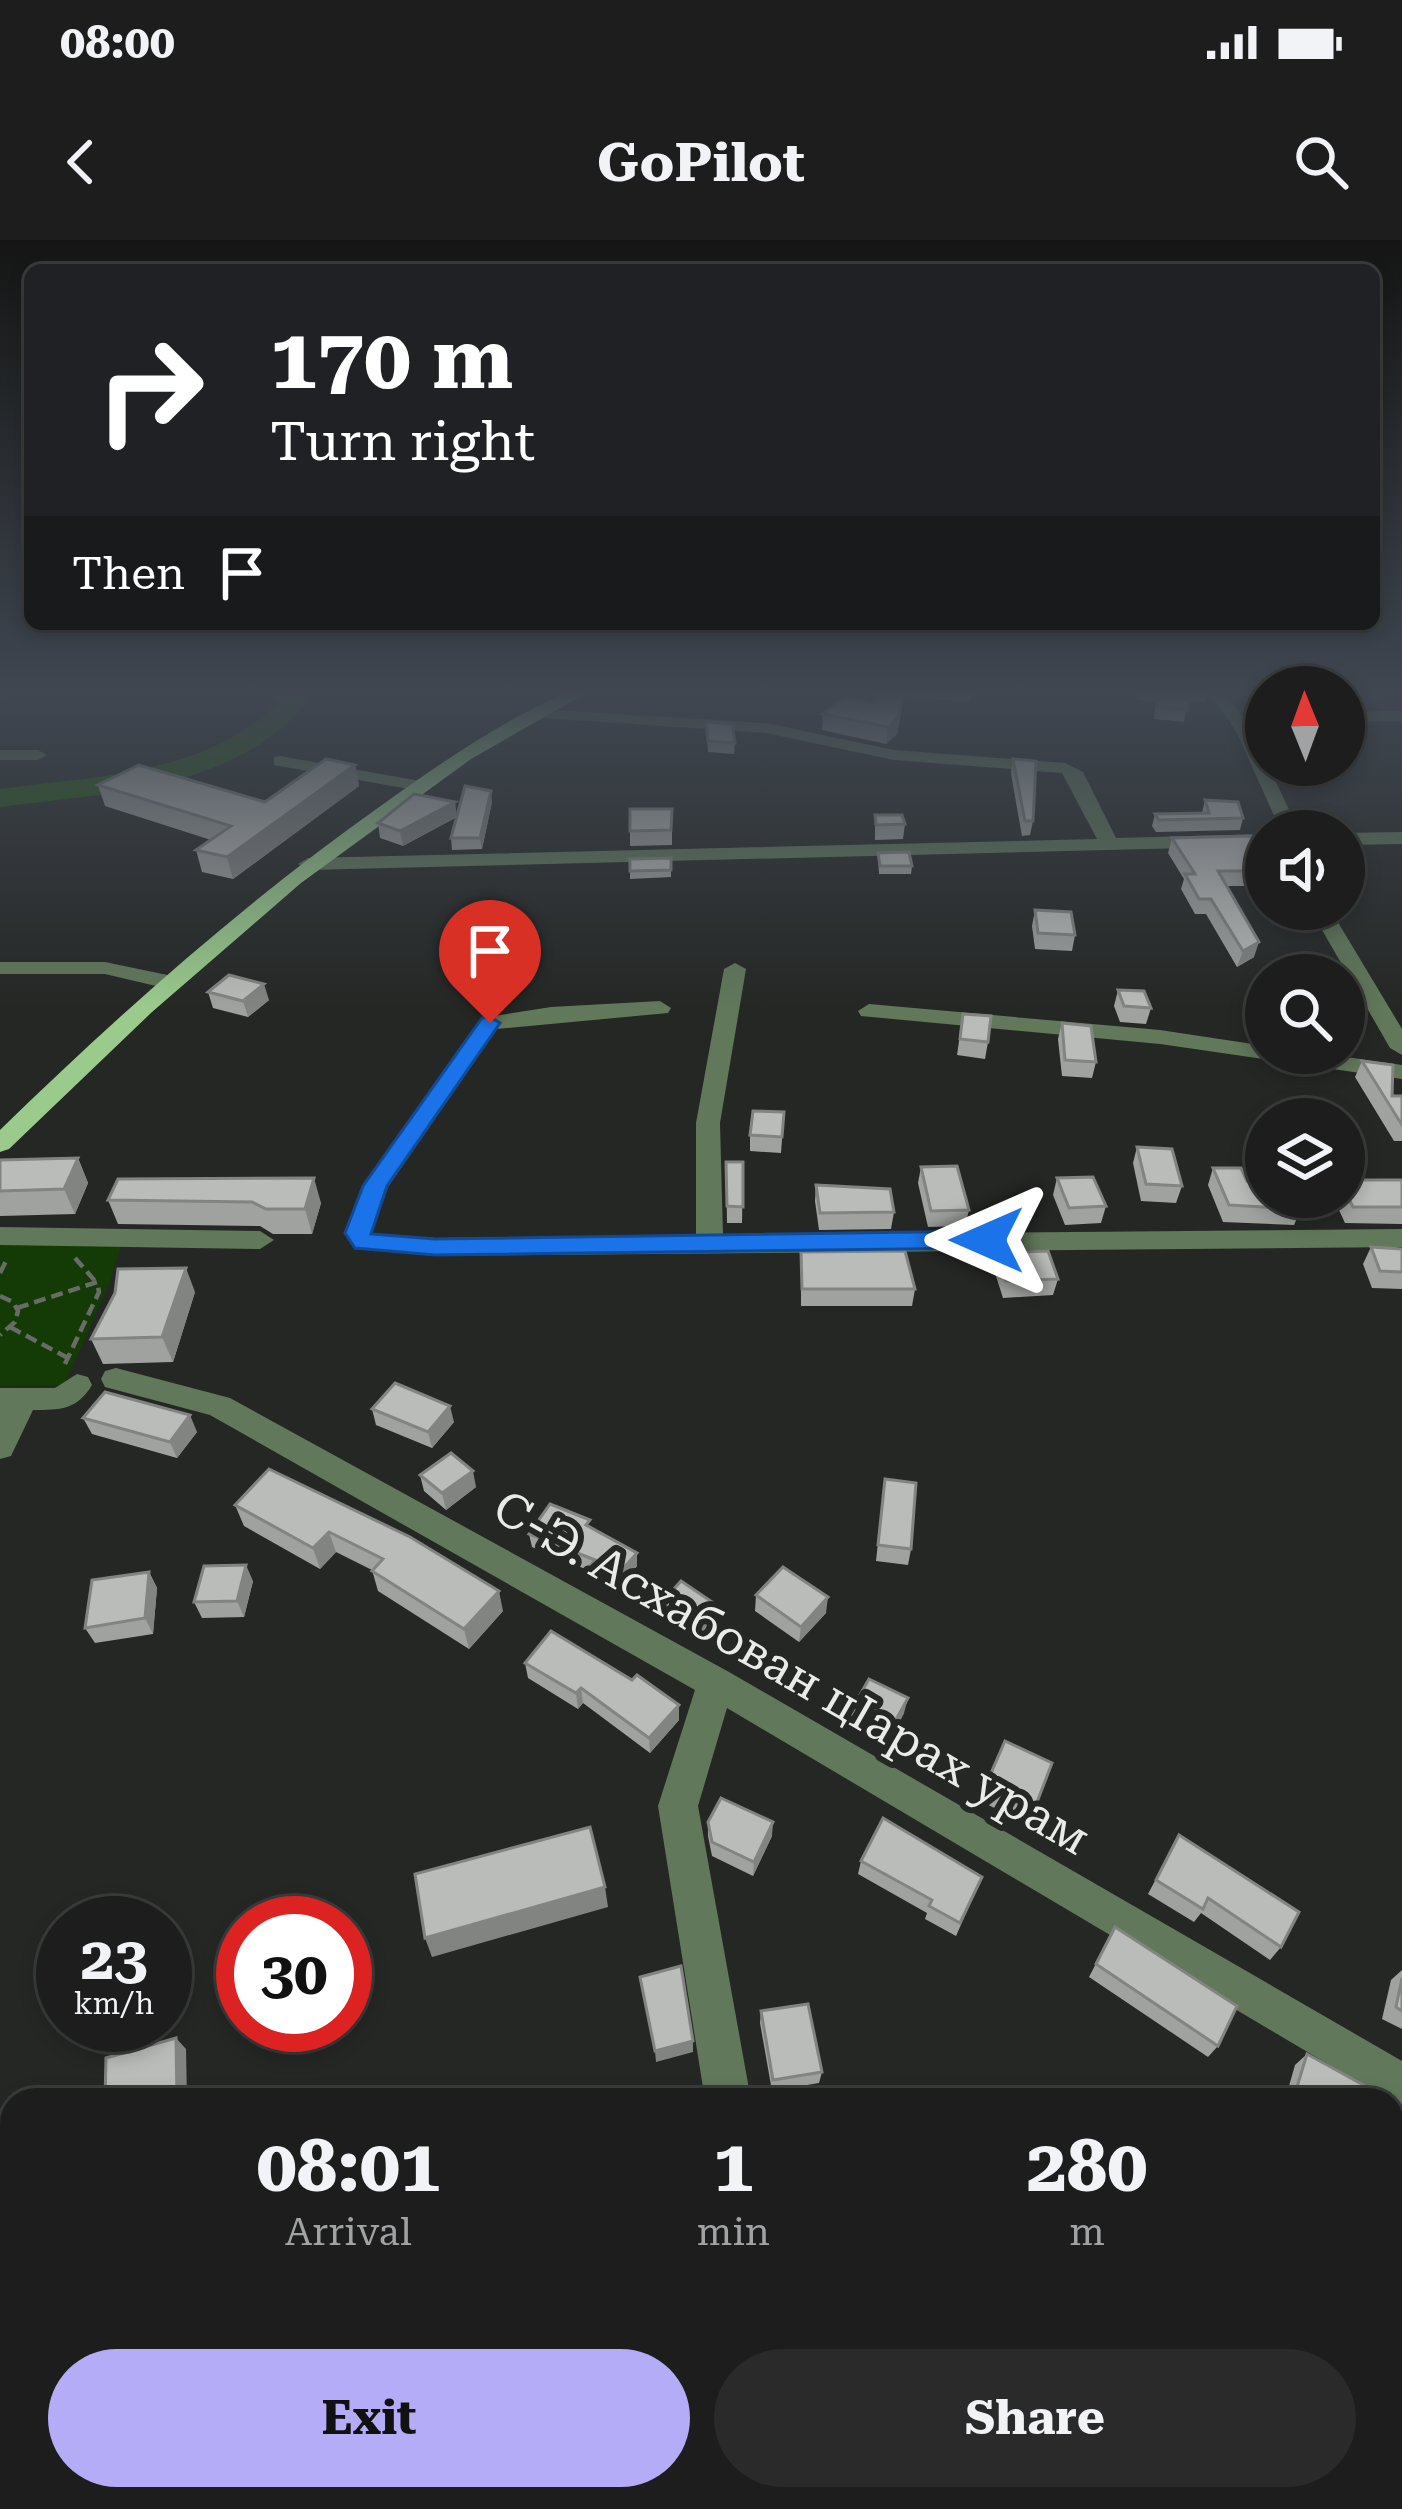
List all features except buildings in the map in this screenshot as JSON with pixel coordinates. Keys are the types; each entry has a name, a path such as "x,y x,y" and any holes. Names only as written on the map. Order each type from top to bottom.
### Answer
{"main road":[{"path":"0,1144 169,982 308,864 403,798"}],"street":[{"path":"1087,798 1109,843"},
{"path":"1365,839 1402,838"},
{"path":"308,864 1245,840"},
{"path":"1332,930 1402,1048"},
{"path":"0,968 105,968 169,982"},
{"path":"710,1241 708,1123 735,969"},
{"path":"660,1008 551,1014 490,1023 375,1186 358,1233 364,1242 435,1247 1402,1238"},
{"path":"869,1011 1160,1037 1245,1050"},
{"path":"1365,1067 1402,1072"},
{"path":"0,1236 260,1240"},
{"path":"0,1447 11,1399 62,1399 68,1373"},
{"name":"С-Э. Асхабован цIарах урам","path":"116,1379 218,1406 716,1683 1402,2086"},
{"path":"716,1683 678,1806 726,2088"}],"path":[{"path":"10,1327 68,1373 99,1292 97,1282 17,1308"},
{"path":"0,1296 17,1308"},
{"path":"0,1335 10,1327 17,1308"}],"green space":[{"path":"0,1241 122,1242 109,1284 64,1385 0,1386"}],"route":[{"path":"490,1023 375,1186 358,1233 364,1242 435,1247 987,1240"}]}
